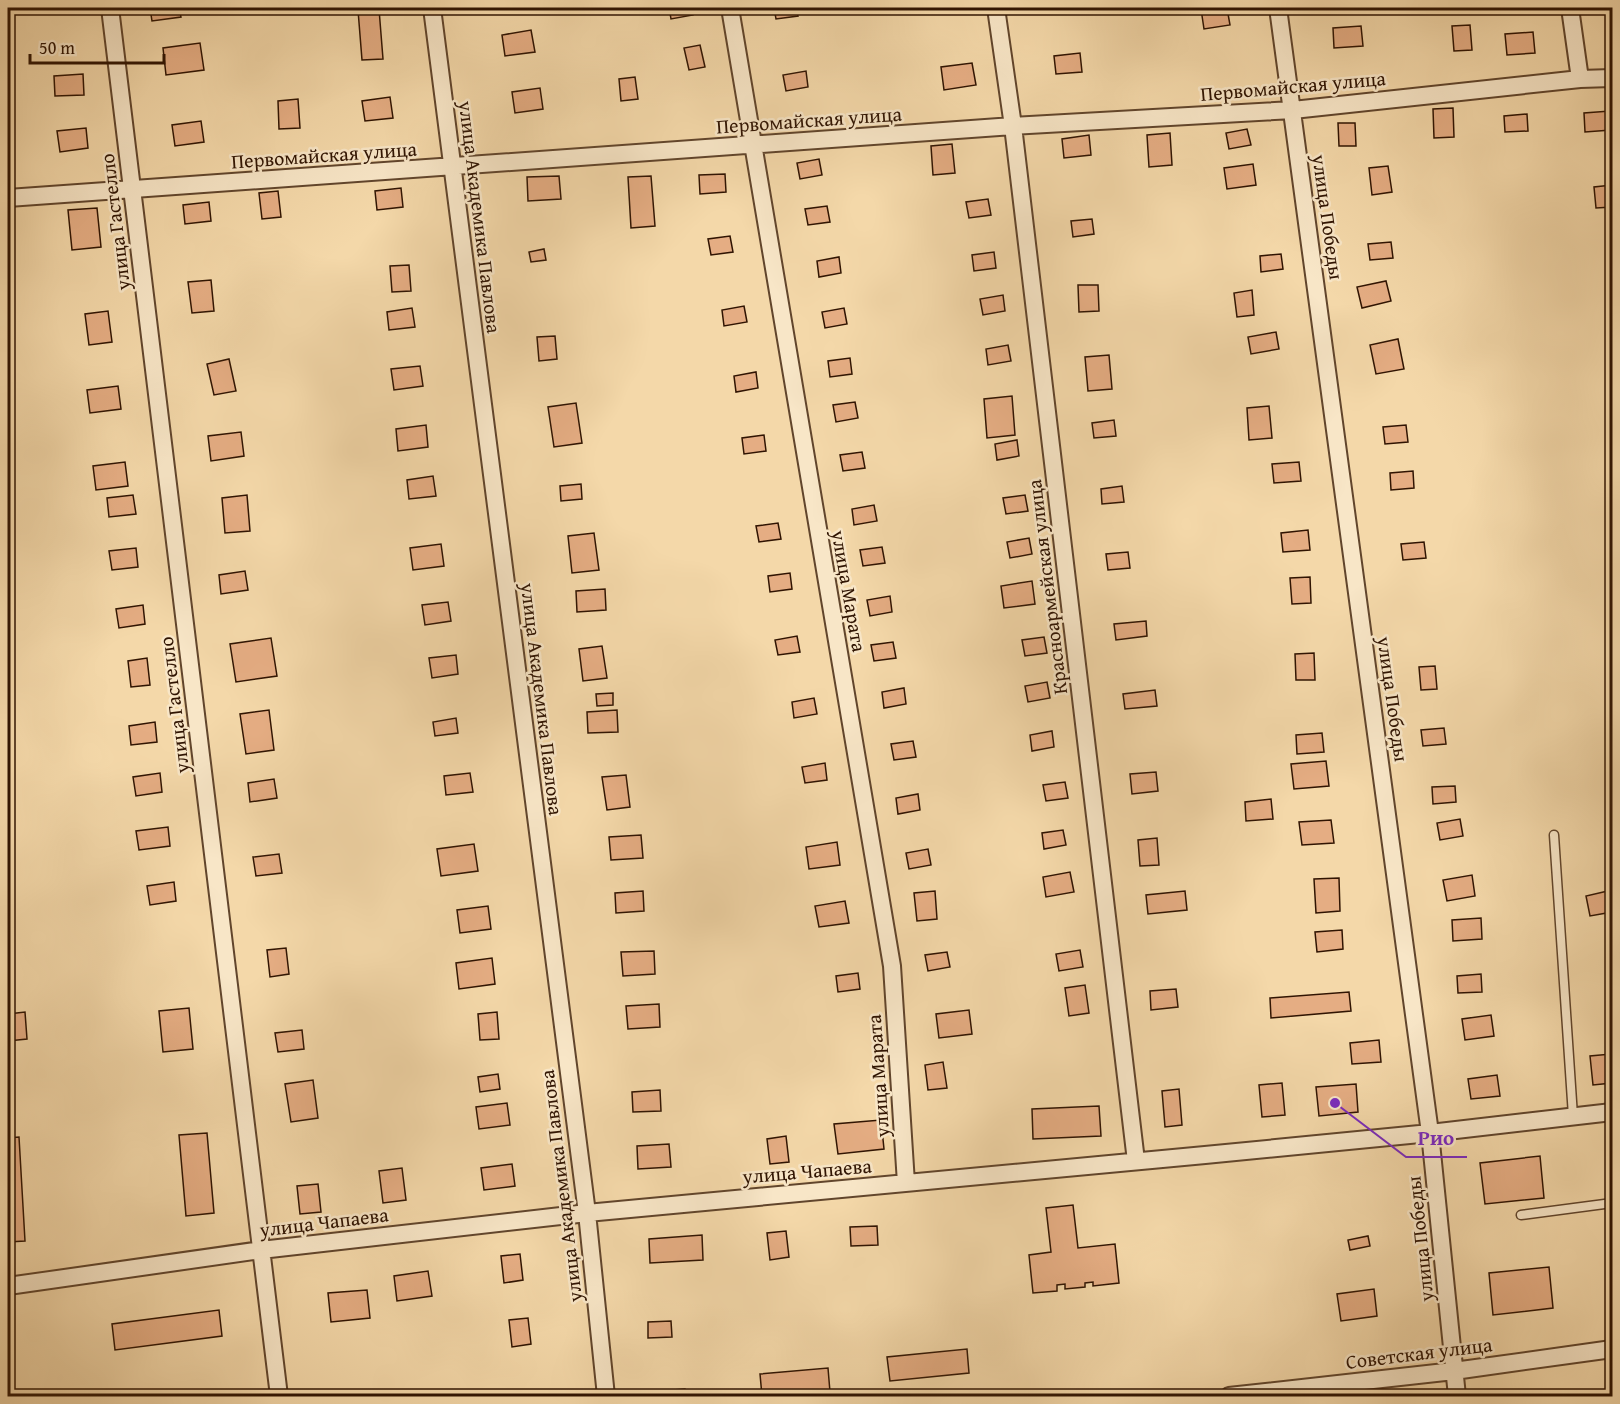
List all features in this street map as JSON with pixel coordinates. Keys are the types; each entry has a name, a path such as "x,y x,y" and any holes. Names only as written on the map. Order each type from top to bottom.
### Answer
{"street":[{"name":"улица Гастелло","path":"110,8 279,1396"},
{"name":"улица Академика Павлова","path":"432,8 587,1214 606,1396"},
{"name":"улица Марата","path":"730,8 892,966 906,1183"},
{"name":"Красноармейская улица","path":"996,8 1013,126 1136,1161"},
{"name":"улица Победы","path":"1278,8 1430,1133 1457,1396"},
{"path":"1570,8 1580,79"},
{"name":"Первомайская улица","path":"8,198 1013,126 1293,110 1580,79 1612,78"},
{"name":"улица Чапаева","path":"8,1286 261,1250 587,1214 1430,1133 1612,1112"},
{"name":"Советская улица","path":"1229,1396 1454,1371 1612,1348"}],"lane":[{"path":"1554,835 1573,1116"},
{"path":"1521,1215 1612,1203"}],"building":[{"path":"48,8 77,8 49,10"},
{"path":"150,8 179,8 181,17 152,21"},
{"path":"669,8 692,8 693,15 671,19"},
{"path":"774,8 796,8 798,16 776,19"},
{"path":"1227,8 1230,25 1204,29 1201,9"},
{"path":"379,9 383,59 362,60 358,10"},
{"path":"1470,25 1472,50 1454,51 1452,26"},
{"path":"1361,26 1363,46 1334,48 1333,28"},
{"path":"531,30 535,52 505,56 502,35"},
{"path":"1533,32 1535,53 1507,55 1505,34"},
{"path":"200,43 204,70 166,75 163,48"},
{"path":"700,45 705,67 689,70 684,48"},
{"path":"1080,53 1082,72 1056,74 1054,56"},
{"path":"972,63 976,85 944,90 941,67"},
{"path":"806,71 808,87 786,91 783,75"},
{"path":"83,74 84,95 55,96 54,76"},
{"path":"635,77 638,99 621,101 619,79"},
{"path":"540,88 543,109 515,113 512,92"},
{"path":"390,97 393,118 365,121 362,101"},
{"path":"298,99 300,128 279,129 278,101"},
{"path":"1453,108 1454,137 1434,138 1433,109"},
{"path":"1610,111 1611,130 1585,132 1584,113"},
{"path":"1527,114 1528,131 1505,132 1504,116"},
{"path":"201,121 204,142 175,146 172,125"},
{"path":"1338,123 1355,123 1356,146 1339,146"},
{"path":"86,128 88,148 60,152 57,131"},
{"path":"1247,129 1251,145 1229,149 1226,133"},
{"path":"1170,133 1172,165 1149,167 1147,135"},
{"path":"1089,135 1091,155 1064,158 1062,139"},
{"path":"952,144 955,173 933,175 931,146"},
{"path":"819,159 822,175 800,179 797,163"},
{"path":"1253,164 1256,185 1227,189 1224,168"},
{"path":"1388,166 1392,192 1372,195 1369,168"},
{"path":"725,174 726,192 700,194 699,175"},
{"path":"559,176 561,199 528,201 527,177"},
{"path":"651,176 655,226 631,228 628,177"},
{"path":"1612,185 1612,207 1596,208 1594,187"},
{"path":"401,188 403,207 377,210 375,191"},
{"path":"278,191 281,217 262,219 259,193"},
{"path":"988,199 991,215 969,218 966,202"},
{"path":"209,202 211,221 185,224 183,205"},
{"path":"827,206 830,222 808,225 805,209"},
{"path":"97,208 101,247 72,250 68,210"},
{"path":"1092,219 1094,234 1073,237 1071,221"},
{"path":"730,236 733,252 711,255 708,239"},
{"path":"1391,242 1393,258 1370,260 1368,244"},
{"path":"544,249 546,260 531,262 529,252"},
{"path":"994,252 996,268 974,271 972,255"},
{"path":"1281,254 1283,269 1261,272 1260,256"},
{"path":"839,257 841,273 819,277 817,261"},
{"path":"409,265 411,291 392,292 390,266"},
{"path":"211,280 214,311 192,313 188,282"},
{"path":"1386,281 1391,301 1362,308 1357,287"},
{"path":"1078,285 1098,285 1099,311 1079,312"},
{"path":"1252,290 1254,315 1237,317 1234,293"},
{"path":"1003,295 1005,311 983,315 980,299"},
{"path":"744,306 747,322 724,326 722,310"},
{"path":"412,308 415,327 389,330 387,312"},
{"path":"844,308 847,324 825,328 822,312"},
{"path":"108,311 112,342 89,345 85,314"},
{"path":"1276,332 1279,349 1251,354 1248,337"},
{"path":"555,336 557,359 539,361 537,337"},
{"path":"1398,339 1404,369 1376,374 1370,345"},
{"path":"1008,345 1011,361 988,365 986,349"},
{"path":"1109,355 1112,389 1088,391 1085,357"},
{"path":"850,358 852,374 830,377 828,361"},
{"path":"229,359 236,391 214,395 207,364"},
{"path":"420,366 423,386 394,390 391,369"},
{"path":"756,372 758,388 736,392 734,376"},
{"path":"118,386 121,409 90,413 87,390"},
{"path":"1012,396 1015,435 987,438 984,399"},
{"path":"855,402 858,418 836,422 833,405"},
{"path":"576,403 582,443 554,447 548,407"},
{"path":"1269,406 1272,438 1249,440 1247,408"},
{"path":"1114,420 1116,436 1094,438 1092,423"},
{"path":"426,425 428,447 398,451 396,429"},
{"path":"1406,425 1408,442 1385,444 1383,427"},
{"path":"241,432 244,456 211,461 208,436"},
{"path":"764,435 766,451 744,454 742,438"},
{"path":"1017,440 1019,456 997,460 995,444"},
{"path":"862,452 865,468 843,471 840,455"},
{"path":"125,462 128,486 96,490 93,466"},
{"path":"1299,462 1301,481 1274,483 1272,464"},
{"path":"1413,471 1414,488 1391,490 1390,473"},
{"path":"433,476 436,496 409,499 407,480"},
{"path":"581,484 582,499 561,501 560,486"},
{"path":"1122,486 1124,502 1102,504 1101,489"},
{"path":"133,495 136,514 109,517 107,498"},
{"path":"247,495 250,531 225,533 222,498"},
{"path":"1025,495 1028,511 1006,514 1003,498"},
{"path":"874,505 877,521 854,525 852,509"},
{"path":"778,523 781,539 759,542 756,526"},
{"path":"1308,530 1310,550 1283,552 1281,533"},
{"path":"594,533 599,570 572,573 568,536"},
{"path":"1029,538 1032,554 1010,558 1007,542"},
{"path":"1424,542 1426,558 1403,560 1401,544"},
{"path":"441,544 444,566 413,570 410,548"},
{"path":"882,547 885,563 863,566 860,550"},
{"path":"136,548 138,567 112,570 109,551"},
{"path":"1128,552 1130,568 1108,570 1106,554"},
{"path":"245,571 248,590 221,594 219,575"},
{"path":"790,573 792,589 770,592 768,576"},
{"path":"1310,577 1311,603 1292,604 1290,578"},
{"path":"1032,581 1035,604 1004,608 1001,586"},
{"path":"605,589 606,610 577,612 576,591"},
{"path":"890,596 892,612 870,616 867,600"},
{"path":"448,602 451,621 425,625 422,605"},
{"path":"143,605 145,624 119,628 116,609"},
{"path":"1146,621 1147,636 1116,640 1114,624"},
{"path":"797,636 800,652 778,655 775,640"},
{"path":"1044,637 1047,653 1025,656 1022,640"},
{"path":"271,638 277,676 236,682 230,644"},
{"path":"893,642 896,658 874,661 871,645"},
{"path":"602,646 607,678 583,681 579,649"},
{"path":"1314,653 1315,680 1296,680 1295,654"},
{"path":"456,655 458,674 432,678 429,658"},
{"path":"147,658 150,685 131,687 128,661"},
{"path":"1435,666 1437,689 1421,690 1419,667"},
{"path":"1047,682 1050,698 1028,702 1025,686"},
{"path":"904,688 906,704 884,708 882,692"},
{"path":"1155,690 1157,706 1125,709 1123,694"},
{"path":"613,693 613,705 597,706 596,694"},
{"path":"814,698 817,714 794,718 792,702"},
{"path":"269,710 274,750 246,754 240,714"},
{"path":"617,710 618,732 588,733 587,712"},
{"path":"456,718 458,733 435,736 433,722"},
{"path":"155,722 157,742 131,745 129,726"},
{"path":"1444,728 1446,744 1423,746 1421,730"},
{"path":"1052,731 1054,747 1032,751 1030,735"},
{"path":"1322,733 1324,752 1297,754 1296,735"},
{"path":"913,741 916,757 894,760 891,744"},
{"path":"1326,761 1329,786 1294,789 1291,764"},
{"path":"825,763 827,780 805,783 802,767"},
{"path":"1156,772 1158,791 1132,794 1130,774"},
{"path":"160,773 162,792 136,796 133,777"},
{"path":"470,773 473,792 446,795 444,776"},
{"path":"626,775 630,807 607,810 602,777"},
{"path":"274,779 277,798 250,802 248,783"},
{"path":"1065,782 1068,798 1046,801 1043,785"},
{"path":"1455,786 1456,802 1433,804 1432,787"},
{"path":"918,794 920,810 898,814 896,798"},
{"path":"1271,799 1273,819 1246,821 1245,802"},
{"path":"1460,819 1463,836 1440,840 1437,823"},
{"path":"1331,820 1334,843 1302,845 1299,822"},
{"path":"168,827 170,846 139,850 136,831"},
{"path":"1063,830 1066,845 1044,849 1042,833"},
{"path":"641,835 643,858 611,860 609,837"},
{"path":"1157,838 1159,865 1140,866 1138,840"},
{"path":"837,842 840,865 809,869 806,847"},
{"path":"474,844 478,871 441,876 437,849"},
{"path":"928,849 931,865 909,869 906,853"},
{"path":"279,854 282,873 256,876 253,857"},
{"path":"1070,872 1074,892 1046,897 1043,877"},
{"path":"1472,875 1475,896 1447,901 1443,880"},
{"path":"1339,878 1340,911 1316,913 1314,879"},
{"path":"174,882 176,901 150,905 147,886"},
{"path":"1612,890 1612,912 1590,916 1586,896"},
{"path":"643,891 644,911 616,913 615,893"},
{"path":"935,891 937,919 917,921 914,893"},
{"path":"1185,891 1187,910 1148,914 1146,895"},
{"path":"845,901 849,923 819,927 815,906"},
{"path":"488,906 491,929 460,933 457,910"},
{"path":"1481,918 1482,939 1453,941 1452,920"},
{"path":"1342,930 1343,949 1317,952 1315,932"},
{"path":"286,948 289,974 270,977 267,950"},
{"path":"1080,950 1083,967 1059,971 1056,954"},
{"path":"654,951 655,974 623,976 621,952"},
{"path":"947,952 950,967 928,971 925,955"},
{"path":"492,958 495,984 459,989 456,963"},
{"path":"858,973 860,989 838,992 836,976"},
{"path":"1481,974 1482,992 1458,993 1457,976"},
{"path":"1085,985 1089,1013 1069,1016 1065,988"},
{"path":"1176,989 1178,1007 1151,1010 1150,991"},
{"path":"1349,992 1351,1011 1271,1018 1270,998"},
{"path":"659,1004 660,1027 628,1029 626,1006"},
{"path":"189,1008 193,1049 163,1052 159,1011"},
{"path":"969,1010 972,1034 939,1038 936,1014"},
{"path":"25,1012 27,1039 8,1041 8,1014"},
{"path":"497,1012 499,1039 480,1040 478,1014"},
{"path":"1491,1015 1494,1036 1465,1040 1462,1019"},
{"path":"302,1030 304,1049 278,1052 275,1033"},
{"path":"1379,1040 1381,1062 1352,1064 1350,1043"},
{"path":"1611,1054 1612,1083 1593,1085 1590,1056"},
{"path":"943,1062 947,1088 928,1090 925,1065"},
{"path":"498,1074 500,1089 480,1092 478,1077"},
{"path":"1497,1075 1500,1096 1471,1099 1468,1079"},
{"path":"313,1080 318,1118 291,1122 285,1084"},
{"path":"1282,1083 1285,1115 1262,1117 1259,1085"},
{"path":"1356,1084 1358,1112 1319,1116 1316,1087"},
{"path":"1179,1089 1182,1125 1165,1127 1162,1091"},
{"path":"660,1090 661,1111 633,1112 632,1092"},
{"path":"507,1103 510,1125 479,1129 476,1107"},
{"path":"1099,1106 1101,1136 1033,1139 1032,1109"},
{"path":"881,1120 884,1149 838,1154 834,1124"},
{"path":"207,1133 214,1213 186,1216 179,1135"},
{"path":"786,1136 789,1162 770,1164 767,1139"},
{"path":"19,1137 25,1241 8,1242 8,1138"},
{"path":"669,1144 671,1167 638,1169 637,1146"},
{"path":"1540,1156 1544,1198 1485,1204 1480,1163"},
{"path":"512,1164 515,1186 484,1190 481,1168"},
{"path":"402,1168 406,1200 383,1203 379,1171"},
{"path":"318,1184 321,1212 300,1214 297,1186"},
{"path":"1073,1205 1078,1248 1115,1244 1119,1283 1093,1286 1093,1282 1085,1283 1085,1287 1065,1289 1065,1284 1057,1285 1057,1291 1033,1293 1029,1255 1051,1252 1046,1208"},
{"path":"877,1226 878,1245 851,1246 850,1227"},
{"path":"786,1231 789,1257 770,1260 767,1233"},
{"path":"702,1235 703,1260 650,1263 649,1239"},
{"path":"1368,1236 1370,1246 1350,1250 1348,1240"},
{"path":"520,1254 523,1280 504,1283 501,1256"},
{"path":"1549,1267 1553,1308 1493,1315 1489,1273"},
{"path":"428,1271 432,1296 397,1301 394,1276"},
{"path":"1374,1289 1377,1316 1341,1321 1337,1294"},
{"path":"367,1290 370,1318 331,1322 328,1293"},
{"path":"219,1310 222,1336 115,1350 112,1324"},
{"path":"528,1318 531,1344 512,1347 509,1320"},
{"path":"671,1321 672,1337 648,1338 648,1322"},
{"path":"967,1349 969,1373 890,1381 887,1357"},
{"path":"828,1368 830,1392 762,1396 760,1374"},
{"path":"685,1389 686,1396 659,1396 659,1391"}],"place":[{"name":"Рио","path":"1335,1103"}]}
